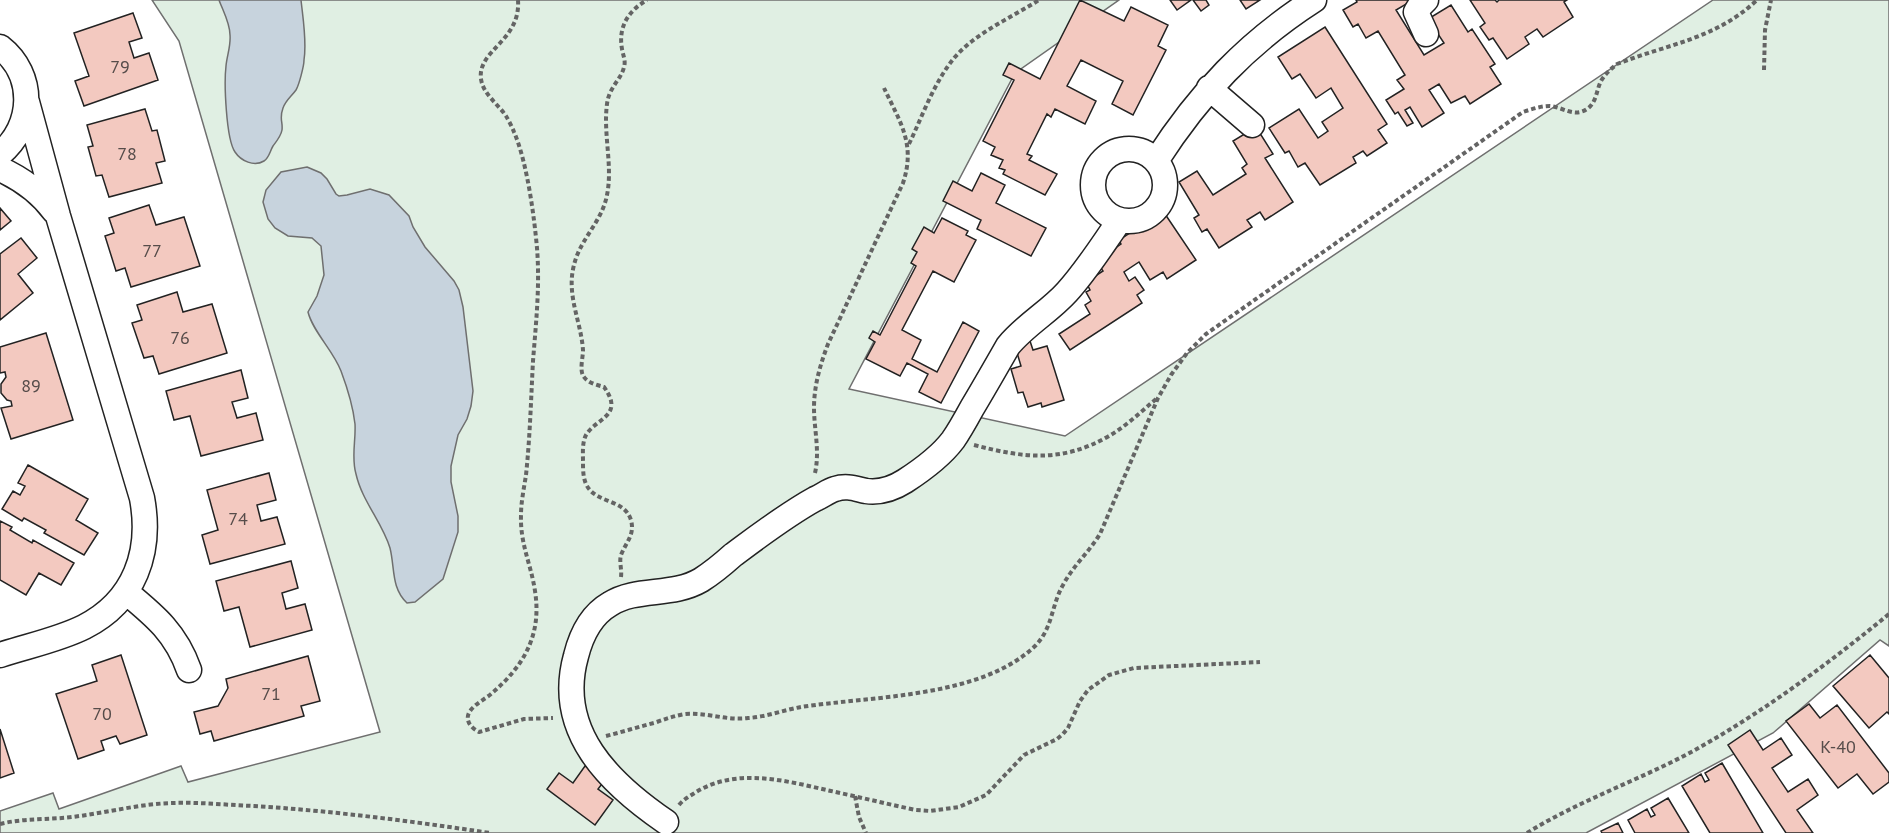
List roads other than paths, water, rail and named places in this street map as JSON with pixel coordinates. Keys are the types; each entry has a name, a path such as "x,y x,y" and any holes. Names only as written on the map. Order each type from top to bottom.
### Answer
{"street":[{"path":"1156,161 1181,123 1209,88 1234,62 1261,37 1314,0"},
{"path":"1426,0 1416,12 1426,34"},
{"path":"0,47 19,68 25,85 27,102 58,216 146,517 143,556 136,575 114,606 83,628 0,655"},
{"path":"1209,88 1252,125"},
{"path":"0,154 9,147 18,134 25,118 27,102"},
{"path":"1123,149 1136,149 1147,153 1163,171 1165,193 1160,204 1143,219 1120,220 1108,215 1100,206 1094,195 1092,183 1095,171 1111,153 1123,149"},
{"path":"0,169 25,182 38,192 58,216"},
{"path":"666,822 637,801 602,766 585,742 575,718 571,690 572,676 583,636 598,613 608,604 621,598 676,590 700,580 772,526 804,505 837,488 877,491 897,485 926,466 953,439 1008,346 1016,336 1068,291 1120,220"},
{"path":"126,592 151,612 170,633 189,670"}]}
